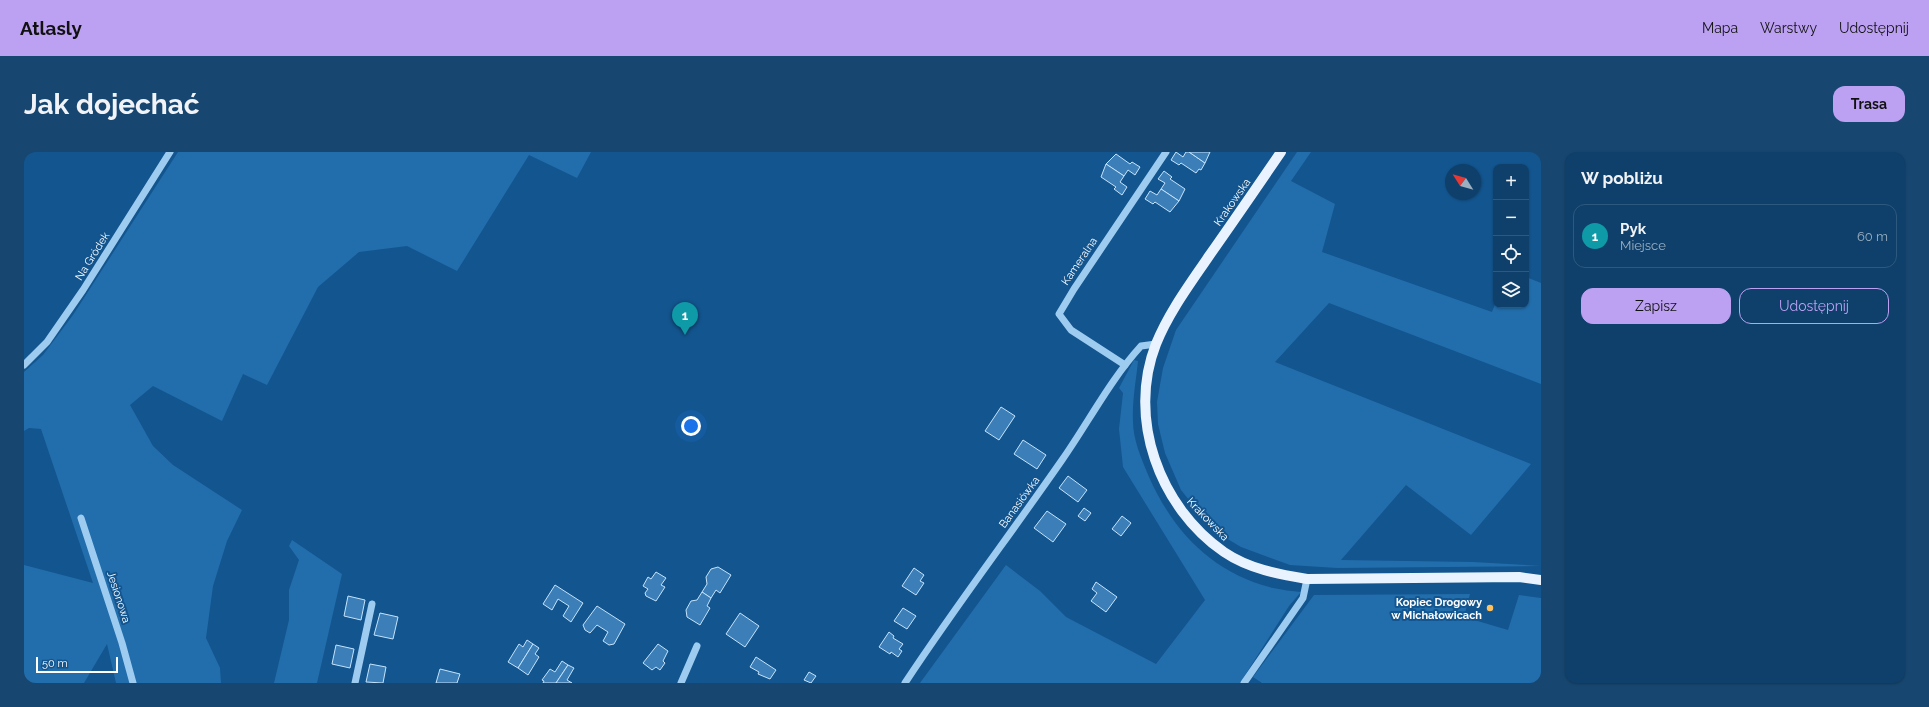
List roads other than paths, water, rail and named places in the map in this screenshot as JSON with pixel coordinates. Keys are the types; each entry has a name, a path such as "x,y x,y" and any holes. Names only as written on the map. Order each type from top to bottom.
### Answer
{"main road":[{"name":"Krakowska","path":"1281,152 1187,288 1169,317 1156,344 1151,361 1146,390 1146,424 1150,446 1168,492 1187,517 1225,552 1260,569 1306,578 1519,577 1541,580"}],"street":[{"name":"Na Gródek","path":"24,365 47,342 83,290 170,152"},
{"name":"Kameralna","path":"1125,366 1071,330 1059,314 1074,289 1166,152"},
{"name":"Banasiówka","path":"905,683 934,639 1062,460 1125,366 1141,346 1156,344"},
{"name":"Jesionowa","path":"81,518 122,643 132,683"},
{"path":"1244,683 1303,598 1306,578"},
{"path":"354,683 372,604"},
{"path":"681,683 697,646"}],"place":[{"name":"Pyk","path":"685,335"},
{"name":"Kopiec Drogowy w Michałowicach","path":"1490,608"}]}
